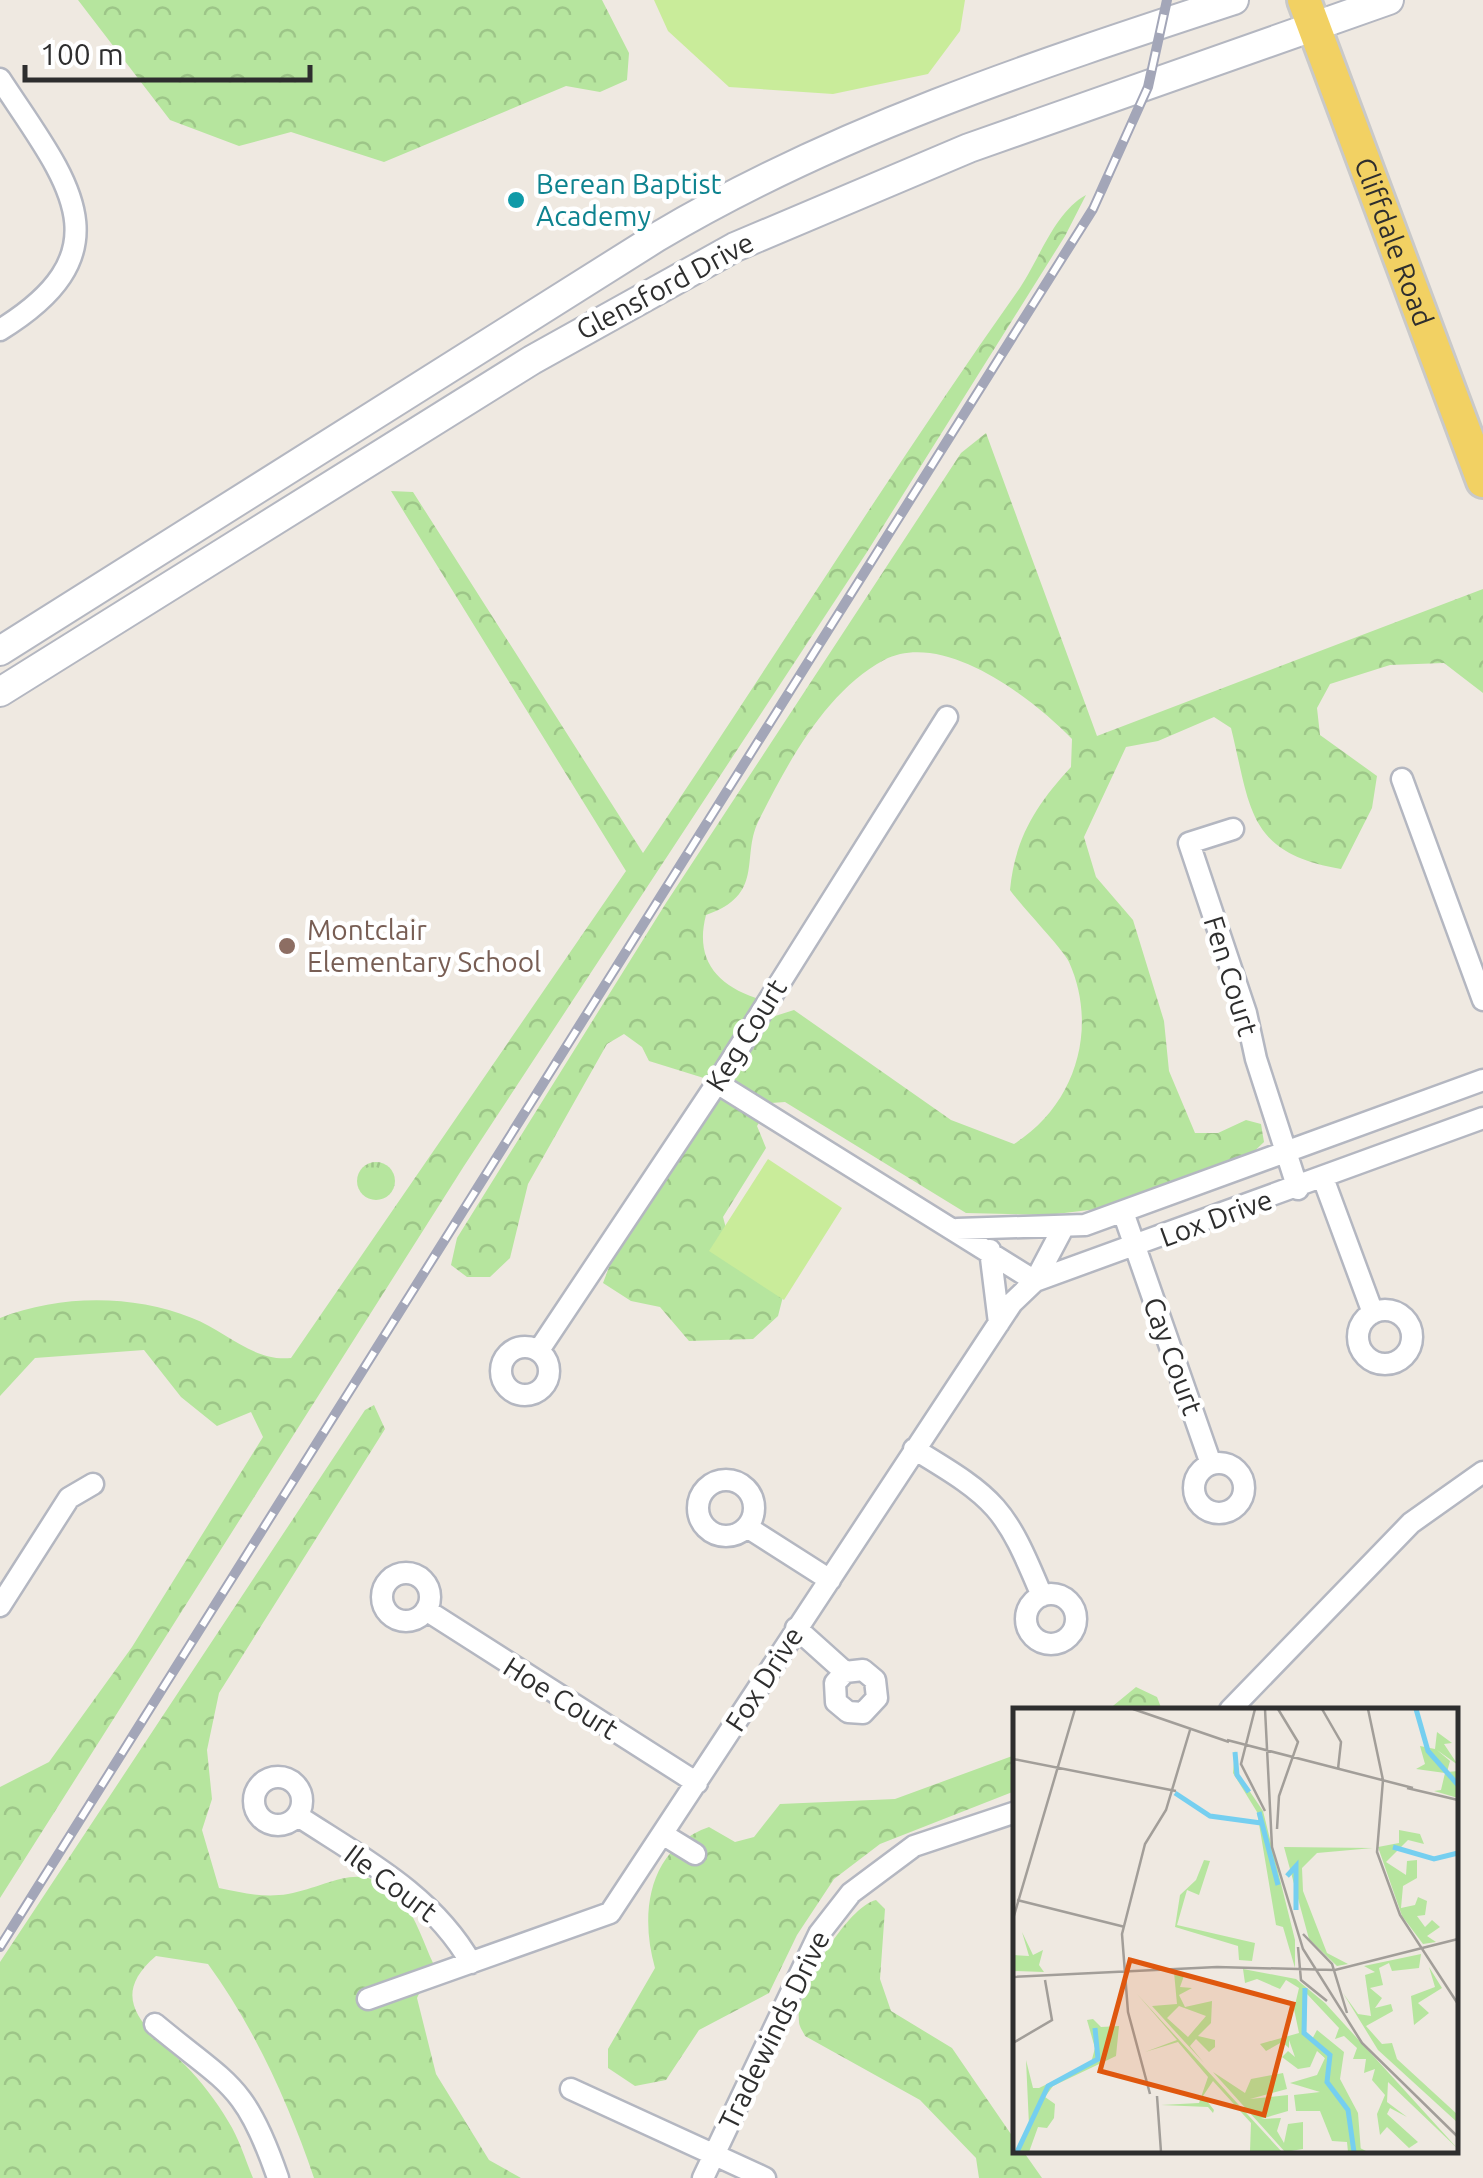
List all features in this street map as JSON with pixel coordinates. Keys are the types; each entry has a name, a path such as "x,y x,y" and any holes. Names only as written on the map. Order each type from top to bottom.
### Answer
{"main road":[{"name":"Glensford Drive","path":"0,651 657,236 754,181 902,116 1234,0"},
{"name":"Glensford Drive","path":"0,692 515,370 735,247 952,155 1309,14 1390,0"},
{"name":"Cliffdale Road","path":"1309,14 1483,482"}],"street":[{"path":"0,78 63,176 76,226 73,252 48,298 0,330"},
{"name":"Keg Court","path":"539,1350 716,1083 948,716"},
{"path":"1402,778 1475,956 1483,1000"},
{"name":"Fen Court","path":"1233,829 1189,843 1246,1013 1285,1154"},
{"name":"Lox Drive","path":"956,1229 1063,1228 1122,1212 1483,1080"},
{"path":"716,1083 1035,1281"},
{"name":"Lox Drive","path":"1035,1281 1298,1189 1483,1118"},
{"path":"1285,1154 1298,1189"},
{"path":"1323,1178 1373,1313"},
{"name":"Cay Court","path":"1122,1212 1211,1464"},
{"name":"Fox Drive","path":"368,1998 610,1913 914,1449 999,1323 1035,1281 1063,1228"},
{"path":"990,1250 999,1323"},
{"path":"914,1449 969,1482 1004,1512 1042,1596"},
{"path":"1232,1708 1411,1523 1483,1472"},
{"path":"0,1606 69,1498 93,1484"},
{"path":"746,1527 830,1580"},
{"name":"Hoe Court","path":"426,1610 697,1783"},
{"path":"796,1628 845,1672"},
{"name":"Tradewinds Drive","path":"703,2178 819,1934 851,1893 914,1846 1013,1813"},
{"name":"Ile Court","path":"298,1816 421,1900 456,1937 471,1962"},
{"path":"664,1835 695,1854"},
{"path":"155,2024 232,2084 261,2128 278,2178"},
{"path":"571,2090 765,2178"}],"green space":[{"path":"78,0 602,0 629,53 627,80 600,92 566,86 384,162 291,132 239,146 170,120"},
{"path":"654,0 965,0 960,31 928,74 833,94 729,87 668,31"},
{"path":"1086,195 1065,236 867,552 464,1166 0,1898 0,1787 49,1762 132,1647 263,1437 251,1412 217,1426 181,1397 144,1350 35,1358 0,1396 0,1318 47,1305 120,1301 169,1310 264,1355 291,1358 626,871 391,491 413,492 643,853 1017,292 1056,226"},
{"path":"986,433 1097,736 1483,589 1483,693 1444,663 1390,665 1330,684 1317,708 1320,735 1377,776 1372,808 1341,869 1310,862 1270,839 1250,804 1231,728 1214,717 1158,741 1126,747 1084,837 1096,877 1133,920 1164,1021 1169,1071 1195,1133 1218,1133 1246,1120 1261,1124 1264,1142 1245,1160 1097,1209 1048,1215 966,1213 785,1102 771,1103 757,1126 766,1148 723,1217 730,1243 786,1285 778,1316 753,1339 689,1341 660,1307 631,1301 603,1283 616,1249 750,1042 772,1017 794,1010 951,1120 1014,1144 1053,1109 1066,1087 1081,1039 1078,987 1065,956 1010,890 1017,854 1029,823 1071,767 1072,739 1035,705 986,673 933,654 908,653 884,660 863,674 826,710 795,754 758,822 744,886 724,907 706,915 703,944 711,967 729,985 756,998 754,1011 707,1079 649,1061 642,1047 624,1034 607,1044 528,1184 510,1258 490,1277 467,1277 451,1265 457,1238 666,903 961,453"},
{"path":"768,1159 842,1208 784,1300 709,1251"},
{"path":"376,1162 390,1167 395,1181 390,1195 376,1200 362,1195 357,1181 362,1167"},
{"path":"374,1405 385,1429 219,1693 207,1750 212,1799 202,1830 219,1888 279,1895 361,1877 388,1887 402,1901 433,1963 417,1998 436,2074 489,2160 521,2178 314,2178 269,2067 208,1964 156,1956 133,1987 138,2015 214,2099 235,2134 253,2178 0,2178 0,1962 365,1410"},
{"path":"1136,1687 1157,1697 1161,1708 1110,1708"},
{"path":"1013,1756 1013,1792 880,1844 834,1879 797,1935 769,1993 699,2030 666,2080 635,2086 608,2068 608,2049 655,1968 650,1947 649,1904 661,1866 673,1850 709,1827 735,1842 754,1837 780,1804 895,1799"},
{"path":"876,1900 885,1909 880,1979 891,2011 952,2048 1013,2137 1013,2153 1024,2153 1042,2178 979,2178 976,2158 920,2100 805,2036 799,2023 805,1991 838,1933 864,1906"}],"railway":[{"path":"0,1947 1093,209 1148,87 1167,0"}],"place":[{"name":"Berean Baptist Academy","path":"516,200"},
{"name":"Montclair Elementary School","path":"287,946"}]}
